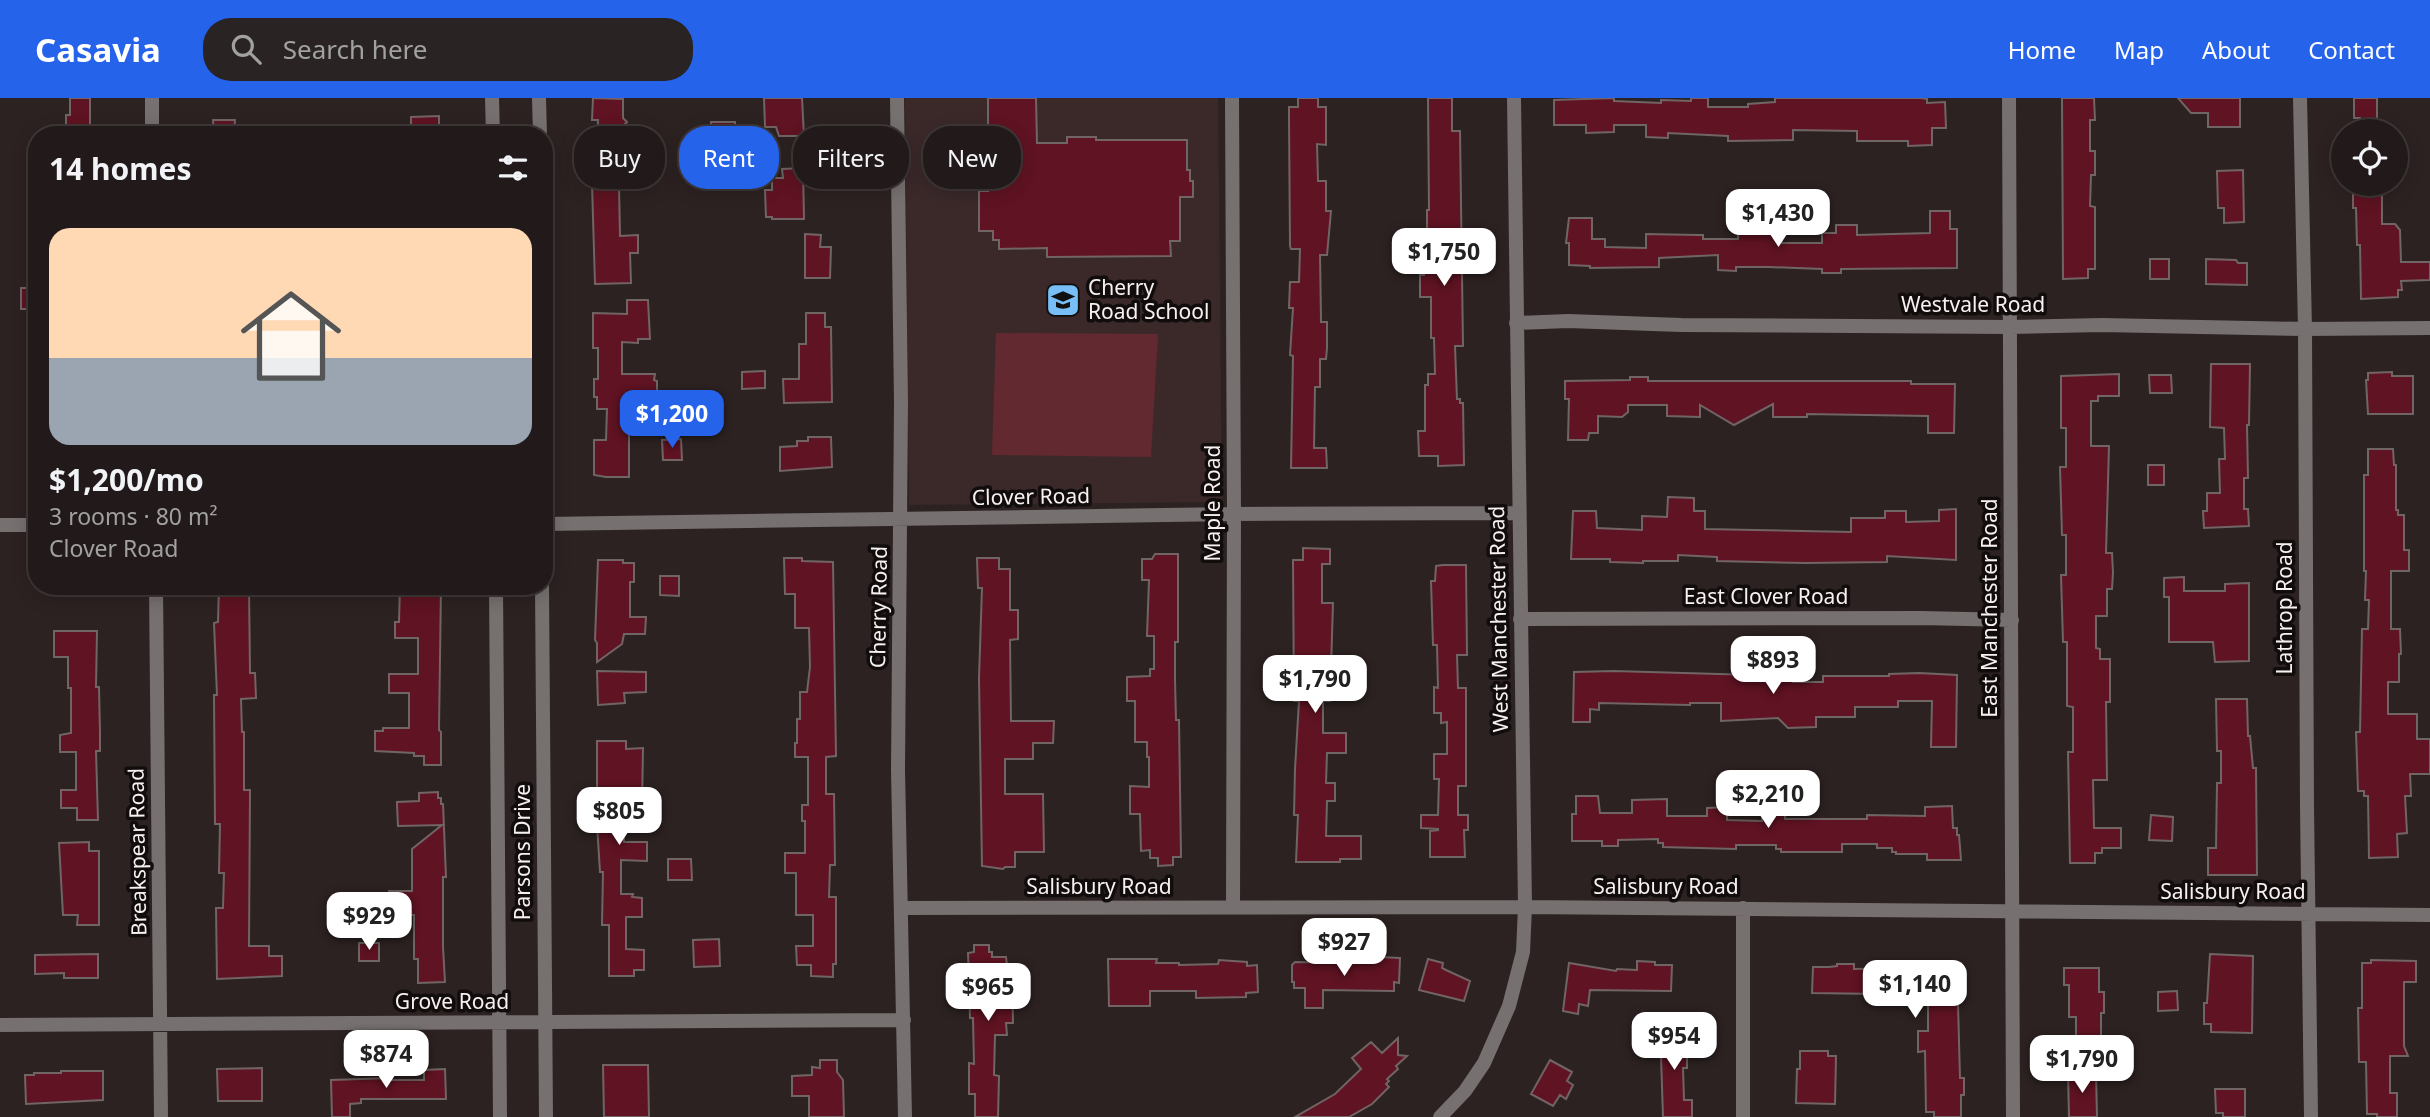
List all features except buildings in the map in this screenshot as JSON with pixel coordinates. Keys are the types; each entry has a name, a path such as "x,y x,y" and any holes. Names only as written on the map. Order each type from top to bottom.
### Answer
{"street":[{"path":"152,98 152,126"},
{"path":"492,98 493,126"},
{"path":"539,98 540,126"},
{"name":"Cherry Road","path":"897,98 900,520 898,771 905,1117"},
{"name":"Maple Road","path":"1232,98 1233,908"},
{"name":"West Manchester Road","path":"1440,1117 1465,1091 1484,1063 1509,1006 1523,952 1525,907 1514,98"},
{"name":"East Manchester Road","path":"2009,98 2013,1117"},
{"name":"Lathrop Road","path":"2300,98 2305,329 2306,807 2310,913 2311,1117"},
{"name":"Westvale Road","path":"1516,323 1568,321 1681,325 2430,328"},
{"name":"Clover Road","path":"553,524 1234,514 1518,513"},
{"path":"0,525 28,525"},
{"name":"Breakspear Road","path":"156,595 161,1117"},
{"name":"Parsons Drive","path":"496,595 500,1117"},
{"name":"Parsons Drive","path":"542,595 546,1117"},
{"name":"East Clover Road","path":"1520,620 2012,620"},
{"name":"Salisbury Road","path":"901,908 1525,907 2430,915"},
{"path":"1743,908 1743,1117"},
{"name":"Grove Road","path":"0,1025 904,1020"}],"shaded area":[{"name":"Cherry Road School","path":"905,98 1218,98 1222,502 909,505 906,189 909,189 909,126 905,126"},
{"path":"996,333 1158,334 1151,457 992,455"}],"place":[{"name":"Cherry Road School","path":"1063,300"}]}
